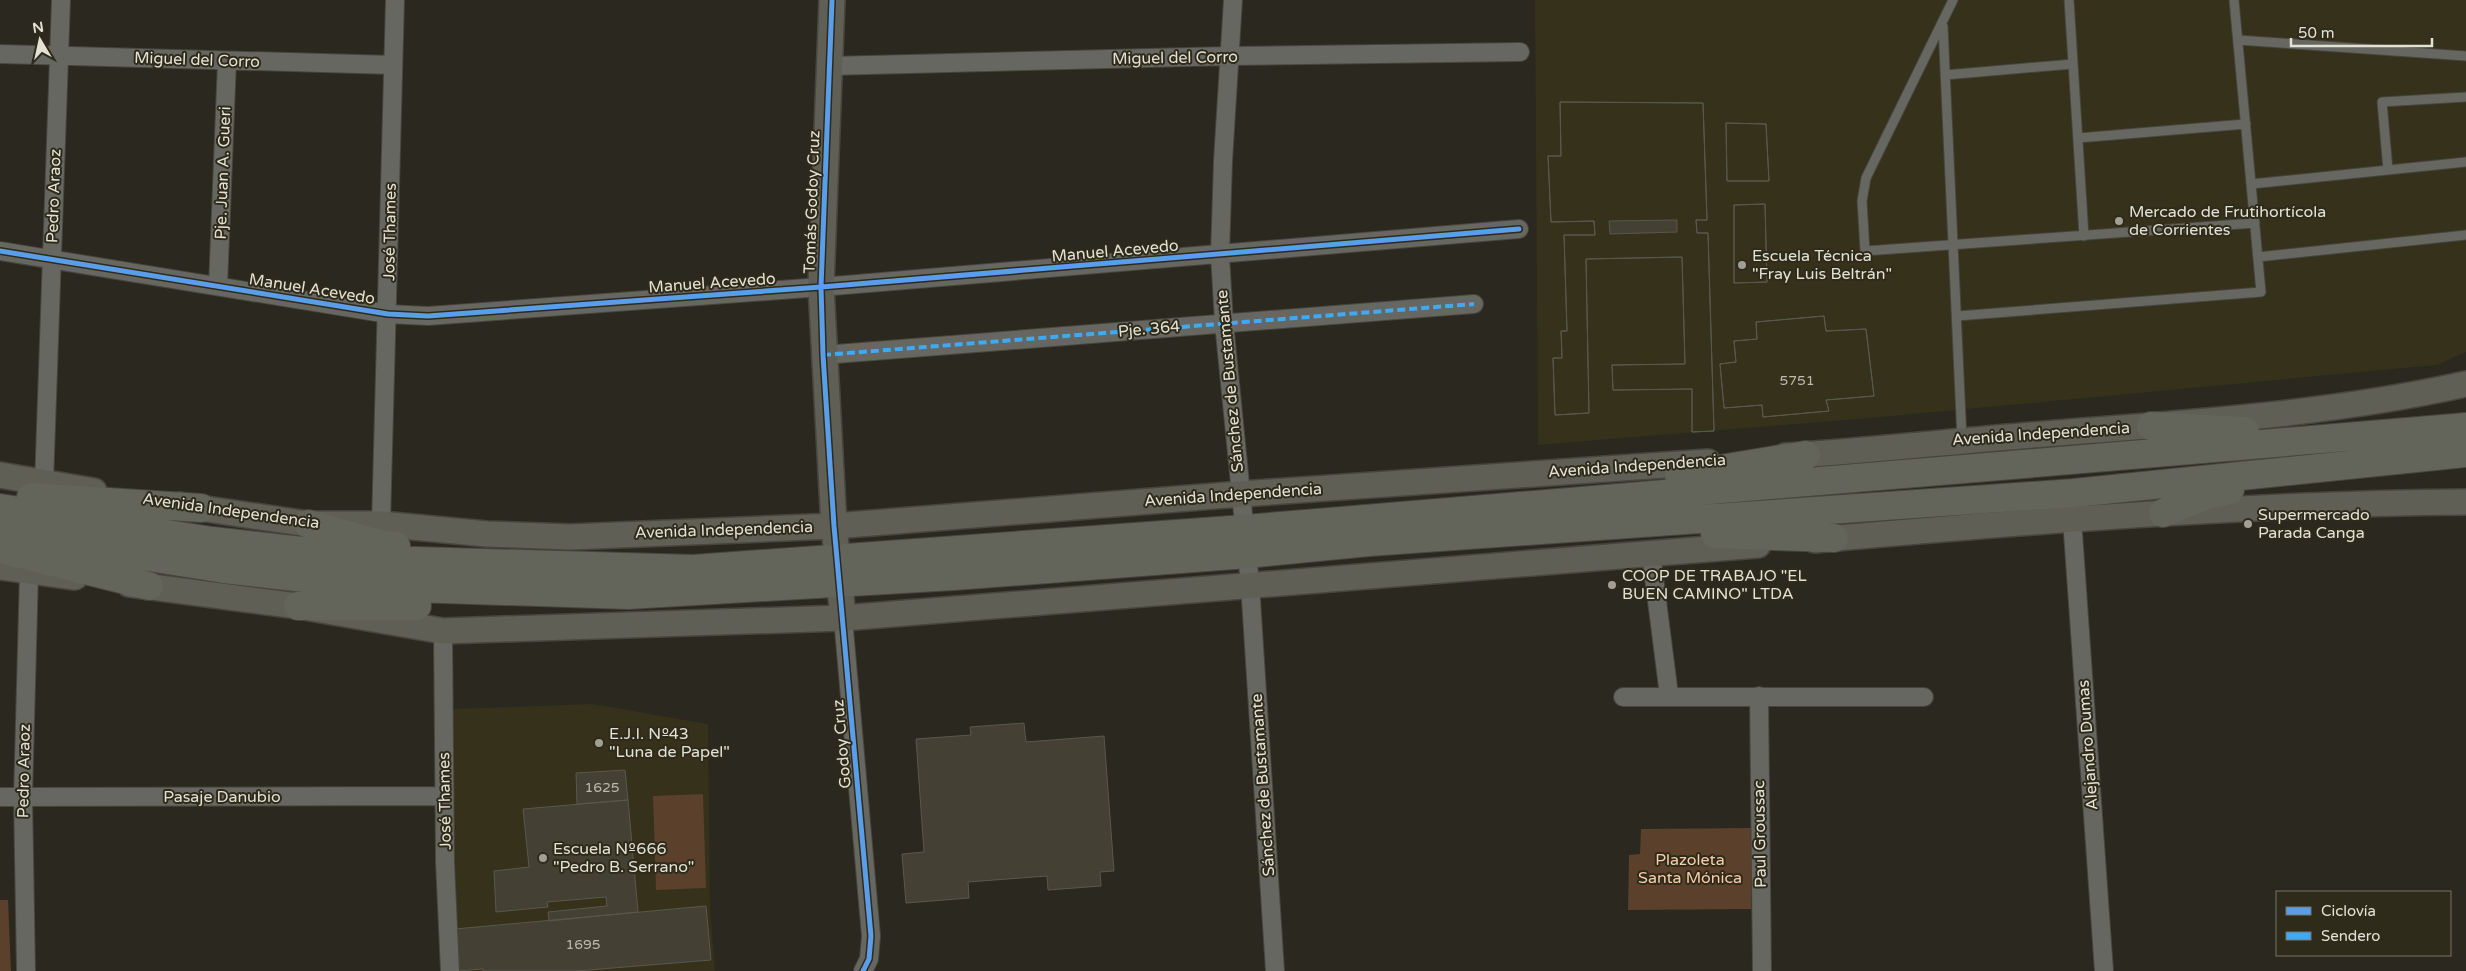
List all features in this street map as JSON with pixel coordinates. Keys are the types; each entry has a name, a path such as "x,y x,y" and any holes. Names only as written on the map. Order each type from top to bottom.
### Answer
{"highway":[{"path":"2151,426 2210,430 2384,434"},
{"name":"Avenida Independencia","path":"0,533 224,569 382,587 628,595 838,572 1246,541 1498,508 2462,426"},
{"name":"Avenida Independencia","path":"1246,541 1369,542 2074,493 2466,453"},
{"path":"1498,508 1806,455"},
{"path":"2163,513 2207,495 2375,462"},
{"path":"0,494 202,508"},
{"name":"Avenida Independencia","path":"0,508 212,541 384,560 539,566 838,572"},
{"path":"308,524 383,545 539,566"},
{"path":"1494,534 1592,540 1721,534 1834,538"},
{"path":"0,548 149,586"},
{"path":"298,606 474,606 628,595"}],"main road":[{"name":"Tomás Godoy Cruz","path":"832,0 821,287 823,355 834,526"},
{"name":"Avenida Independencia","path":"0,475 308,524 381,524 487,534 570,537 834,526 1241,494 1806,455 1962,440 2151,426 2340,406 2427,393 2466,384"},
{"path":"0,567 298,606 443,631 843,618 2072,519 2325,504 2466,502"},
{"name":"Godoy Cruz","path":"834,526 843,618"}],"street":[{"name":"Pedro Araoz","path":"44,482 61,0"},
{"name":"José Thames","path":"381,524 395,0"},
{"name":"Sánchez de Bustamante","path":"1233,0 1220,255 1224,323 1250,584 1276,971"},
{"name":"Miguel del Corro","path":"830,66 1229,56 1520,52"},
{"name":"Miguel del Corro","path":"0,54 393,65"},
{"name":"Pje. Juan A. Gueri","path":"218,286 227,61"},
{"name":"Manuel Acevedo","path":"0,251 388,314 428,316 821,287 1519,229"},
{"name":"Pje. 364","path":"823,355 1474,304"},
{"name":"Alejandro Dumas","path":"2072,519 2104,971"},
{"path":"1651,554 1669,696"},
{"name":"Pedro Araoz","path":"26,971 23,797 29,572"},
{"name":"Godoy Cruz","path":"843,618 871,936 866,965"},
{"name":"José Thames","path":"443,631 444,796 450,971"},
{"name":"Paul Groussac","path":"1759,696 1762,971"},
{"path":"1623,697 1924,697"},
{"name":"Pasaje Danubio","path":"0,797 444,796"}],"lane":[{"path":"1953,0 1866,178 1862,200 1865,251 2255,223"},
{"path":"2069,0 2084,236"},
{"path":"1957,316 2261,292 2234,0"},
{"path":"1943,23 1962,440"},
{"path":"2238,40 2466,56"},
{"path":"1945,75 2073,64"},
{"path":"2388,170 2382,102 2466,97"},
{"path":"2078,138 2246,124"},
{"path":"2251,184 2466,162"},
{"path":"2258,257 2466,235"}],"shaded area":[{"name":"Mercado de Frutihortícola de Corrientes","path":"1535,0 2466,0 2466,352 2437,365 1881,417 1538,445"},
{"path":"593,704 708,724 710,907 715,971 457,971 451,709"}],"green space":[{"path":"703,794 706,888 656,890 653,796"},
{"name":"Plazoleta Santa Mónica","path":"1751,828 1751,909 1628,910 1629,855 1640,854 1641,829"},
{"path":"0,900 8,900 11,971 0,971"}],"building":[{"path":"1560,102 1703,103 1707,220 1696,220 1697,233 1708,233 1714,431 1692,432 1692,389 1613,390 1612,365 1685,364 1682,257 1586,259 1589,413 1555,415 1553,358 1562,358 1561,331 1567,331 1564,235 1595,235 1594,221 1551,222 1548,156 1561,156","holes":["1677,220 1677,232 1610,234 1609,221"]},
{"path":"1560,102 1703,103 1707,220 1696,220 1697,233 1708,233 1714,431 1692,432 1692,389 1613,390 1612,365 1685,364 1682,257 1586,259 1589,413 1555,415 1553,358 1562,358 1561,331 1567,331 1564,235 1595,235 1594,221 1551,222 1548,156 1561,156"},
{"path":"1726,123 1766,124 1769,181 1727,181"},
{"path":"1726,123 1766,124 1769,181 1727,181"},
{"name":"Escuela Técnica \"Fray Luis Beltrán\"","path":"1765,204 1767,282 1734,283 1734,205"},
{"name":"Escuela Técnica \"Fray Luis Beltrán\"","path":"1765,204 1767,282 1734,283 1734,205"},
{"name":"Escuela Técnica \"Fray Luis Beltrán\"","path":"1824,316 1826,331 1866,329 1874,396 1826,400 1829,411 1763,417 1762,405 1724,408 1720,364 1736,362 1734,341 1757,339 1756,322"},
{"name":"Escuela Técnica \"Fray Luis Beltrán\"","path":"1824,316 1826,331 1866,329 1874,396 1826,400 1829,411 1763,417 1762,405 1724,408 1720,364 1736,362 1734,341 1757,339 1756,322"},
{"path":"1024,723 1026,742 1104,736 1114,871 1100,872 1101,886 1048,890 1047,876 968,882 969,898 906,903 902,854 924,852 916,739 971,735 970,727"},
{"name":"E.J.I. Nº43 \"Luna de Papel\"","path":"625,770 628,800 577,804 576,773"},
{"name":"Escuela Nº666 \"Pedro B. Serrano\"","path":"628,800 638,912 549,921 548,912 607,906 606,897 547,902 548,907 496,912 494,871 529,867 523,809"},
{"path":"706,906 711,960 576,971 483,971 483,969 457,971 455,929"}],"marked path":[{"path":"823,355 1474,304"}],"cycle path":[{"path":"832,0 821,287 823,355 834,526 871,936 869,959 863,971"},
{"path":"0,251 388,314 428,316 821,287 1519,229"}],"place":[{"name":"Mercado de Frutihortícola de Corrientes","path":"2119,221"},
{"name":"Escuela Técnica \"Fray Luis Beltrán\"","path":"1742,265"},
{"name":"Supermercado Parada Canga","path":"2248,524"},
{"name":"COOP DE TRABAJO \"EL BUEN CAMINO\" LTDA","path":"1612,585"},
{"name":"E.J.I. Nº43 \"Luna de Papel\"","path":"599,743"},
{"name":"Escuela Nº666 \"Pedro B. Serrano\"","path":"543,858"}]}
